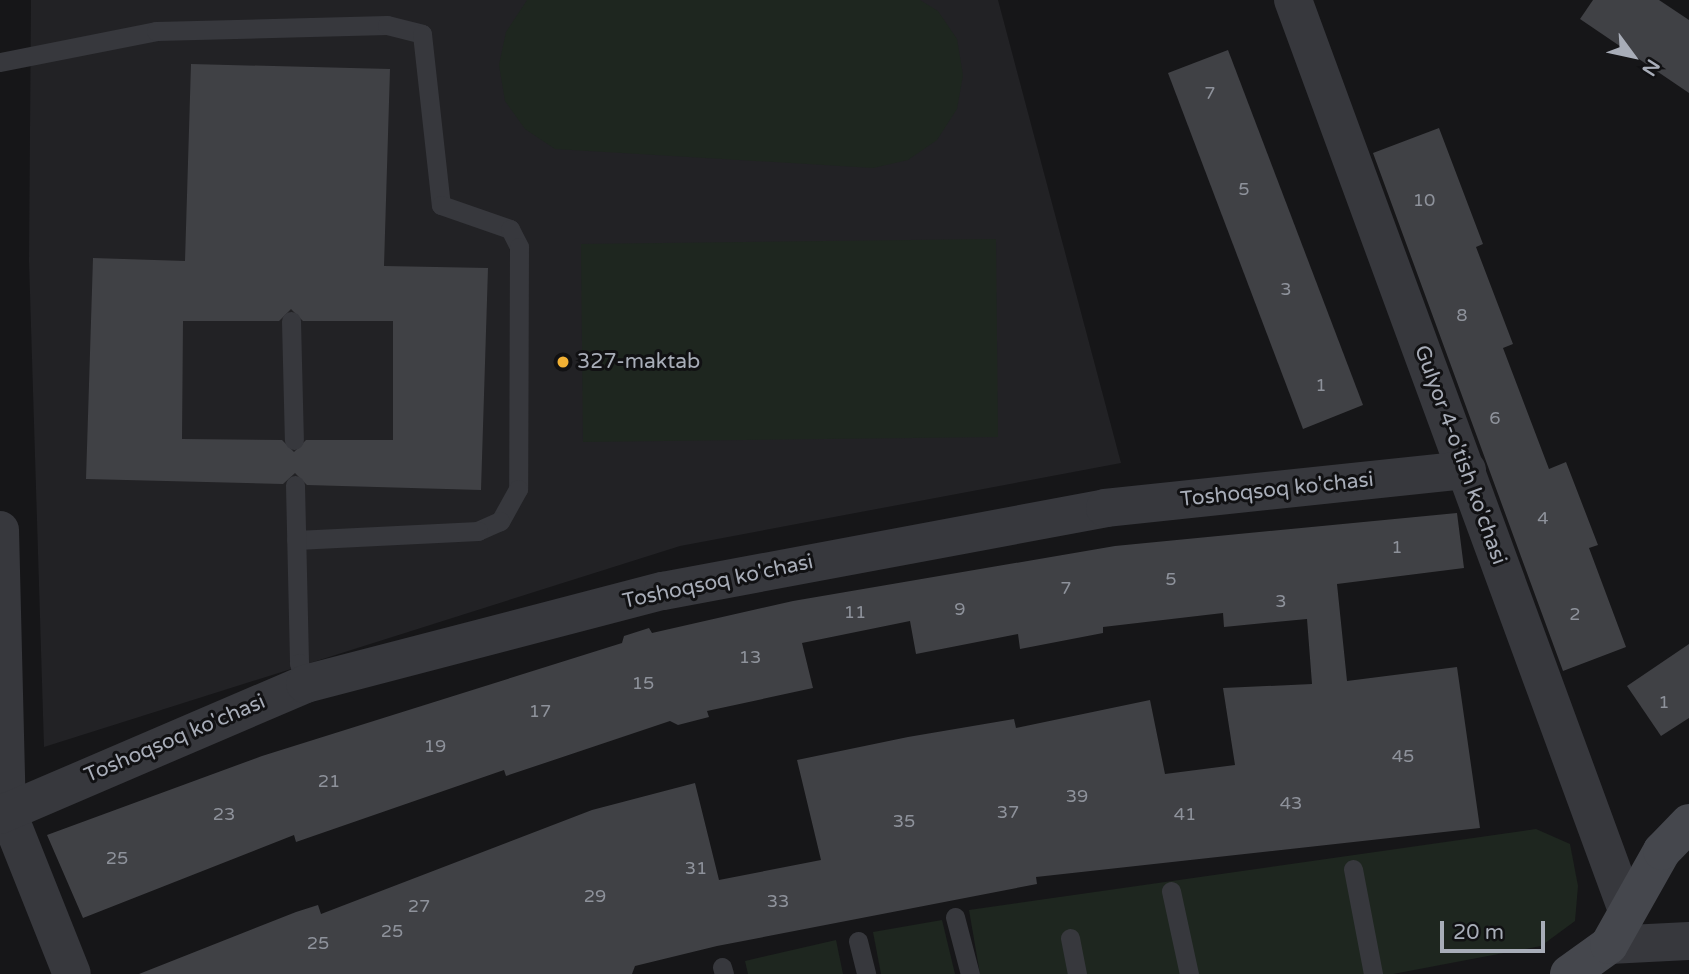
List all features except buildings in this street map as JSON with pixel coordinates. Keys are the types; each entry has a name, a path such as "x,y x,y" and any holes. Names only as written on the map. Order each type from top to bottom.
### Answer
{"street":[{"name":"Gulyor 4-o'tish ko'chasi","path":"1293,0 1627,910"},
{"name":"Toshoqsoq ko'chasi","path":"3,813 305,684 663,591 1092,510 1467,470"},
{"path":"0,530 3,813 72,974"},
{"path":"1620,959 1627,910 1662,850 1689,823"},
{"path":"1569,974 1689,941"}],"lane":[{"path":"0,62 156,31 387,25 422,34 440,205 510,229 519,247 518,489 500,521 478,531 296,540"},
{"path":"291,321 294,440"},
{"path":"295,485 299,663 305,684"},
{"path":"1353,869 1373,974"},
{"path":"1171,891 1189,974"},
{"path":"955,917 970,974"},
{"path":"1070,938 1077,974"},
{"path":"858,941 866,974"}],"shaded area":[{"name":"327-maktab","path":"31,0 998,0 1121,463 680,546 44,747 29,261"},
{"path":"527,0 920,0 938,11 957,39 963,75 957,109 937,140 908,160 873,168 555,149 525,129 505,101 499,65 506,32"},
{"path":"996,239 998,437 583,442 581,244"},
{"path":"1536,829 1570,844 1578,886 1575,921 1541,946 1393,974 980,974 969,910"},
{"path":"942,920 955,974 881,974 873,932"},
{"path":"836,940 843,974 748,974 745,961"}],"place":[{"name":"327-maktab","path":"563,362"}]}
